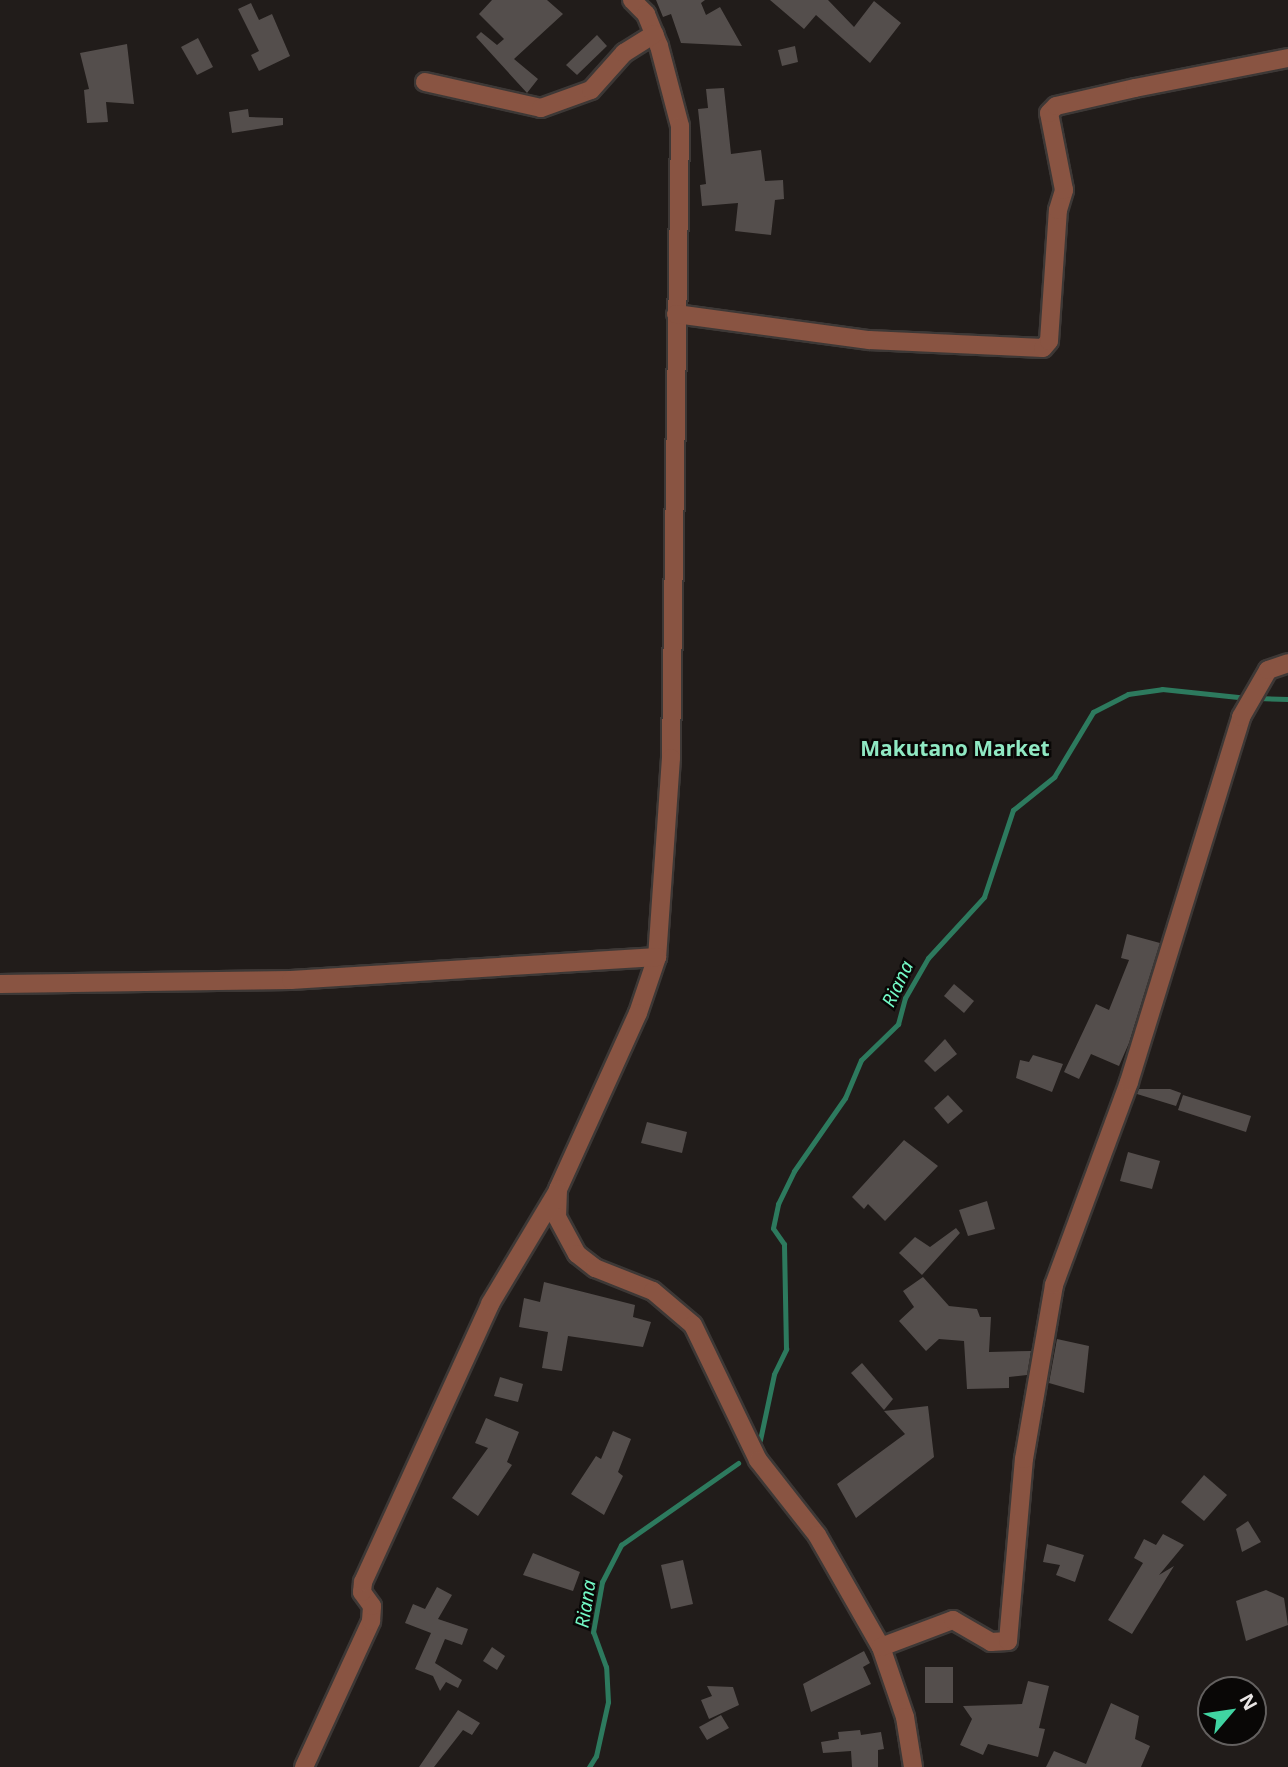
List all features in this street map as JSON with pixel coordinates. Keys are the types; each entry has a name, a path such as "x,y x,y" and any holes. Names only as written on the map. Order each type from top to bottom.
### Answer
{"street":[{"path":"304,1767 371,1621 372,1606 362,1592 363,1582 490,1304 558,1189 638,1013 657,957 671,758 680,126 654,34 646,14 632,0"},
{"path":"425,82 541,108 591,90 624,53 654,34"},
{"path":"677,314 869,340 1043,348 1049,341 1058,210 1064,190 1049,113 1056,106 1288,58"},
{"path":"881,1647 953,1620 991,1642 1008,1641 1024,1459 1054,1285 1129,1082 1241,718 1268,670 1288,663"},
{"path":"0,984 291,980 657,957"},
{"path":"558,1189 557,1217 577,1254 595,1268 653,1291 693,1325 758,1460 817,1535 881,1647 897,1682 913,1767"}],"building":[{"path":"492,0 547,0 563,14 514,59 538,79 527,93 476,37 481,32 497,45 504,39 479,14"},
{"path":"656,0 705,0 701,3 706,15 720,7 742,46 681,43 671,14 663,17"},
{"path":"770,0 828,0 854,27 874,1 901,23 870,63 816,15 804,29"},
{"path":"251,3 259,20 272,14 290,56 259,71 251,55 259,51 238,9"},
{"path":"597,35 607,46 577,75 566,65"},
{"path":"198,38 213,67 197,75 181,47"},
{"path":"127,44 134,104 106,102 108,122 87,123 84,90 89,89 80,53"},
{"path":"795,46 798,62 782,66 778,50"},
{"path":"724,88 731,154 761,150 765,181 783,180 784,199 775,200 771,235 735,231 738,203 702,206 700,185 706,184 698,109 708,108 706,89"},
{"path":"248,109 249,117 283,118 283,125 232,133 229,112"},
{"path":"1127,934 1160,943 1129,1043 1119,1066 1091,1054 1079,1079 1064,1072 1096,1004 1109,1010 1129,960 1121,958"},
{"path":"954,984 974,1001 964,1013 944,996"},
{"path":"945,1039 957,1054 935,1072 924,1061"},
{"path":"1033,1055 1063,1064 1052,1092 1016,1078 1020,1060 1029,1062"},
{"path":"1139,1089 1170,1089 1181,1093 1176,1106 1137,1094"},
{"path":"948,1095 963,1111 948,1124 934,1108"},
{"path":"1183,1095 1251,1116 1246,1132 1178,1110"},
{"path":"647,1122 687,1132 682,1153 641,1143"},
{"path":"904,1140 938,1166 885,1221 868,1204 864,1209 852,1197"},
{"path":"1128,1152 1160,1161 1152,1189 1120,1181"},
{"path":"987,1201 995,1229 968,1236 959,1210"},
{"path":"956,1228 960,1233 922,1275 899,1253 915,1237 930,1247"},
{"path":"923,1277 949,1306 977,1309 980,1317 991,1317 989,1352 1031,1351 1027,1375 1009,1377 1009,1388 967,1389 964,1341 939,1339 926,1351 899,1321 914,1307 903,1291"},
{"path":"544,1282 635,1305 633,1317 651,1322 643,1347 568,1336 562,1371 542,1368 548,1332 519,1327 524,1298 540,1302"},
{"path":"1057,1339 1089,1346 1084,1393 1049,1383"},
{"path":"862,1363 893,1399 884,1410 851,1373"},
{"path":"500,1377 523,1384 518,1402 494,1396"},
{"path":"928,1406 934,1457 856,1518 837,1484 905,1434 884,1411"},
{"path":"486,1418 519,1432 507,1462 512,1465 478,1516 452,1498 488,1448 475,1443"},
{"path":"613,1431 631,1439 618,1472 623,1476 604,1515 571,1494 596,1456 601,1459"},
{"path":"1204,1475 1227,1495 1204,1521 1181,1502"},
{"path":"1248,1521 1261,1542 1242,1552 1236,1529"},
{"path":"1163,1534 1184,1545 1159,1575 1174,1566 1132,1634 1108,1620 1143,1563 1134,1558 1144,1539 1156,1545"},
{"path":"1047,1544 1084,1555 1075,1582 1056,1575 1060,1565 1043,1562"},
{"path":"533,1553 580,1572 573,1591 523,1575"},
{"path":"683,1560 693,1604 671,1609 661,1565"},
{"path":"437,1587 452,1595 438,1619 468,1629 462,1645 445,1639 435,1663 462,1680 458,1688 446,1682 440,1691 433,1676 415,1669 431,1633 405,1623 413,1604 425,1609"},
{"path":"1266,1590 1284,1598 1288,1625 1246,1641 1236,1601"},
{"path":"492,1647 505,1656 497,1670 483,1661"},
{"path":"864,1651 870,1663 863,1667 871,1684 811,1712 803,1684"},
{"path":"925,1667 953,1667 953,1703 925,1703"},
{"path":"1028,1681 1049,1686 1039,1728 1045,1729 1038,1757 988,1744 983,1755 960,1745 972,1719 963,1706 1022,1704"},
{"path":"707,1686 733,1687 739,1705 709,1719 701,1700 712,1696"},
{"path":"1111,1703 1139,1716 1135,1739 1150,1746 1141,1767 1046,1767 1054,1751 1086,1764"},
{"path":"458,1710 480,1723 472,1735 463,1730 434,1767 419,1767"},
{"path":"721,1715 729,1728 707,1740 699,1727"},
{"path":"860,1730 861,1735 881,1732 884,1749 878,1750 878,1767 852,1767 851,1751 823,1753 821,1742 839,1739 838,1732"}],"waterway":[{"name":"Riana","path":"760,1440 774,1374 786,1349 784,1244 773,1228 778,1204 794,1171 845,1098 861,1060 898,1024 905,998 928,958 984,897 1013,810 1054,777 1093,712 1128,694 1162,689 1248,698"},
{"name":"Riana","path":"1258,698 1288,699"},
{"name":"Riana","path":"589,1767 596,1756 608,1702 606,1667 593,1632 602,1582 621,1545 738,1463"}],"district":[{"name":"Makutano Market","path":"955,748"}]}
